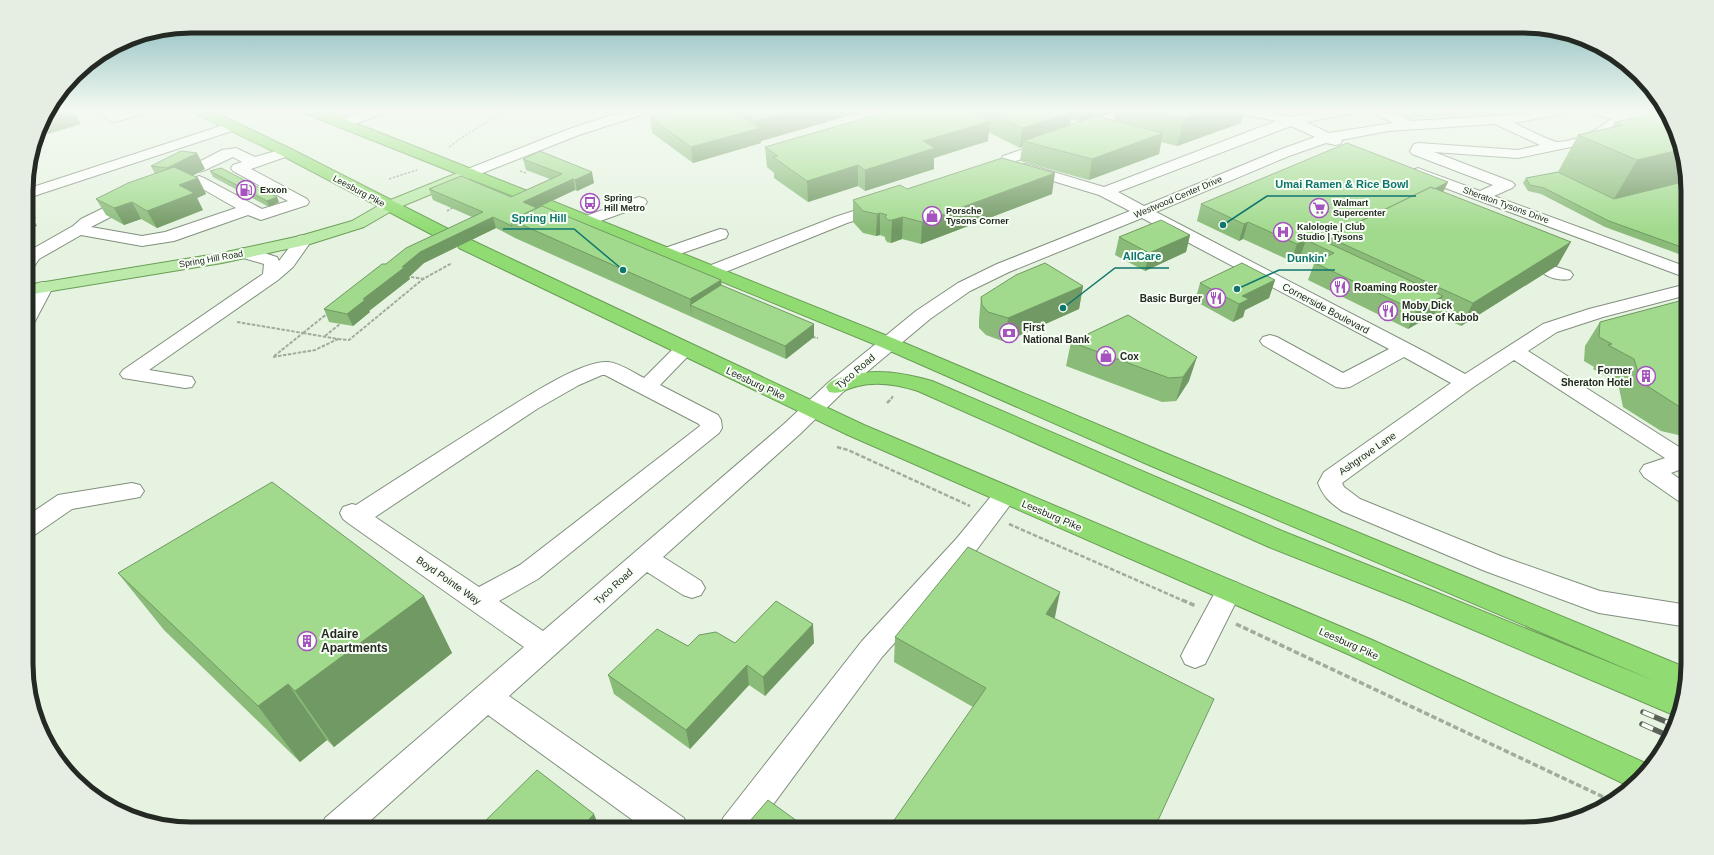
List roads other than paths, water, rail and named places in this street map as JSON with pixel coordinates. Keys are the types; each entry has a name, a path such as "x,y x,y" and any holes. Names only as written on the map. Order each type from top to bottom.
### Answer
{"highway":[{"name":"Leesburg Pike","path":"282,150 459,241 812,410 1005,495 1229,590 1446,686 1637,774"},
{"path":"410,150 589,220 888,344 1157,459 1535,616 1681,679"},
{"path":"836,387 851,380 866,378 901,380 925,386 1278,540 1386,582 1676,703"},
{"path":"1535,616 1594,637 1681,663"}],"main road":[{"name":"Spring Hill Road","path":"35,288 246,254 304,240 358,224 389,206 470,173"},
{"name":"Spring Hill Road","path":"33,273 166,245 240,240 389,206"}],"street":[{"path":"35,191 160,150"},
{"name":"Spring Hill Road","path":"470,173 529,150"},
{"name":"Cornerside Boulevard","path":"1034,150 1008,159 1002,166 1105,192 1404,349 1465,383"},
{"path":"1105,192 1215,150"},
{"name":"Westwood Center Drive","path":"888,344 923,315 964,287 1003,268 1293,150"},
{"path":"1418,150 1417,151 1507,185 1481,196"},
{"path":"1460,150 1518,154 1536,150"},
{"path":"198,168 227,153 236,152 246,188"},
{"path":"79,230 166,245 246,188 286,152"},
{"name":"Sheraton Tysons Drive","path":"1407,168 1681,271"},
{"path":"33,255 79,230 87,222 146,193"},
{"path":"589,220 639,202"},
{"path":"712,271 841,220 893,203"},
{"path":"668,253 720,234"},
{"path":"1611,244 1630,236"},
{"path":"185,382 130,374 272,276 288,263 304,240"},
{"path":"246,254 271,262 274,267 272,276"},
{"name":"Ashgrove Lane","path":"1681,291 1562,323 1550,328 1465,383 1332,478 1330,482 1334,492 1351,505 1494,564 1599,602 1681,615"},
{"path":"1270,341 1343,382 1404,349"},
{"name":"Tyco Road","path":"345,822 545,647 836,387 888,344"},
{"path":"478,600 529,572 711,428 710,420 647,387 684,349"},
{"path":"1515,352 1681,458"},
{"name":"Boyd Pointe Way","path":"545,647 355,515 537,400 590,372 602,368 608,368 647,387"},
{"path":"1681,462 1652,471 1681,491"},
{"path":"33,524 66,501 132,491"},
{"path":"740,822 872,649 966,545 1005,495"},
{"path":"645,558 692,588"},
{"path":"1195,656 1229,590"},
{"path":"487,697 662,822"}],"railway":[{"path":"1643,712 1670,723"},
{"path":"1642,724 1665,734"}],"place":[{"name":"Exxon","path":"246,190"},
{"name":"Spring Hill Metro","path":"590,203"},
{"name":"Walmart Supercenter","path":"1319,208"},
{"name":"Porsche Tysons Corner","path":"932,216"},
{"name":"Umai Ramen & Rice Bowl","path":"1223,225"},
{"name":"Kalologie | Club Studio | Tysons","path":"1283,232"},
{"name":"Spring Hill","path":"623,270"},
{"name":"Roaming Rooster","path":"1340,287"},
{"name":"Dunkin'","path":"1237,289"},
{"name":"Basic Burger","path":"1216,298"},
{"name":"AllCare","path":"1063,308"},
{"name":"Moby Dick House of Kabob","path":"1388,311"},
{"name":"First National Bank","path":"1009,333"},
{"name":"Cox","path":"1106,356"},
{"name":"Former Sheraton Hotel","path":"1646,376"},
{"name":"Adaire Apartments","path":"307,641"}]}
